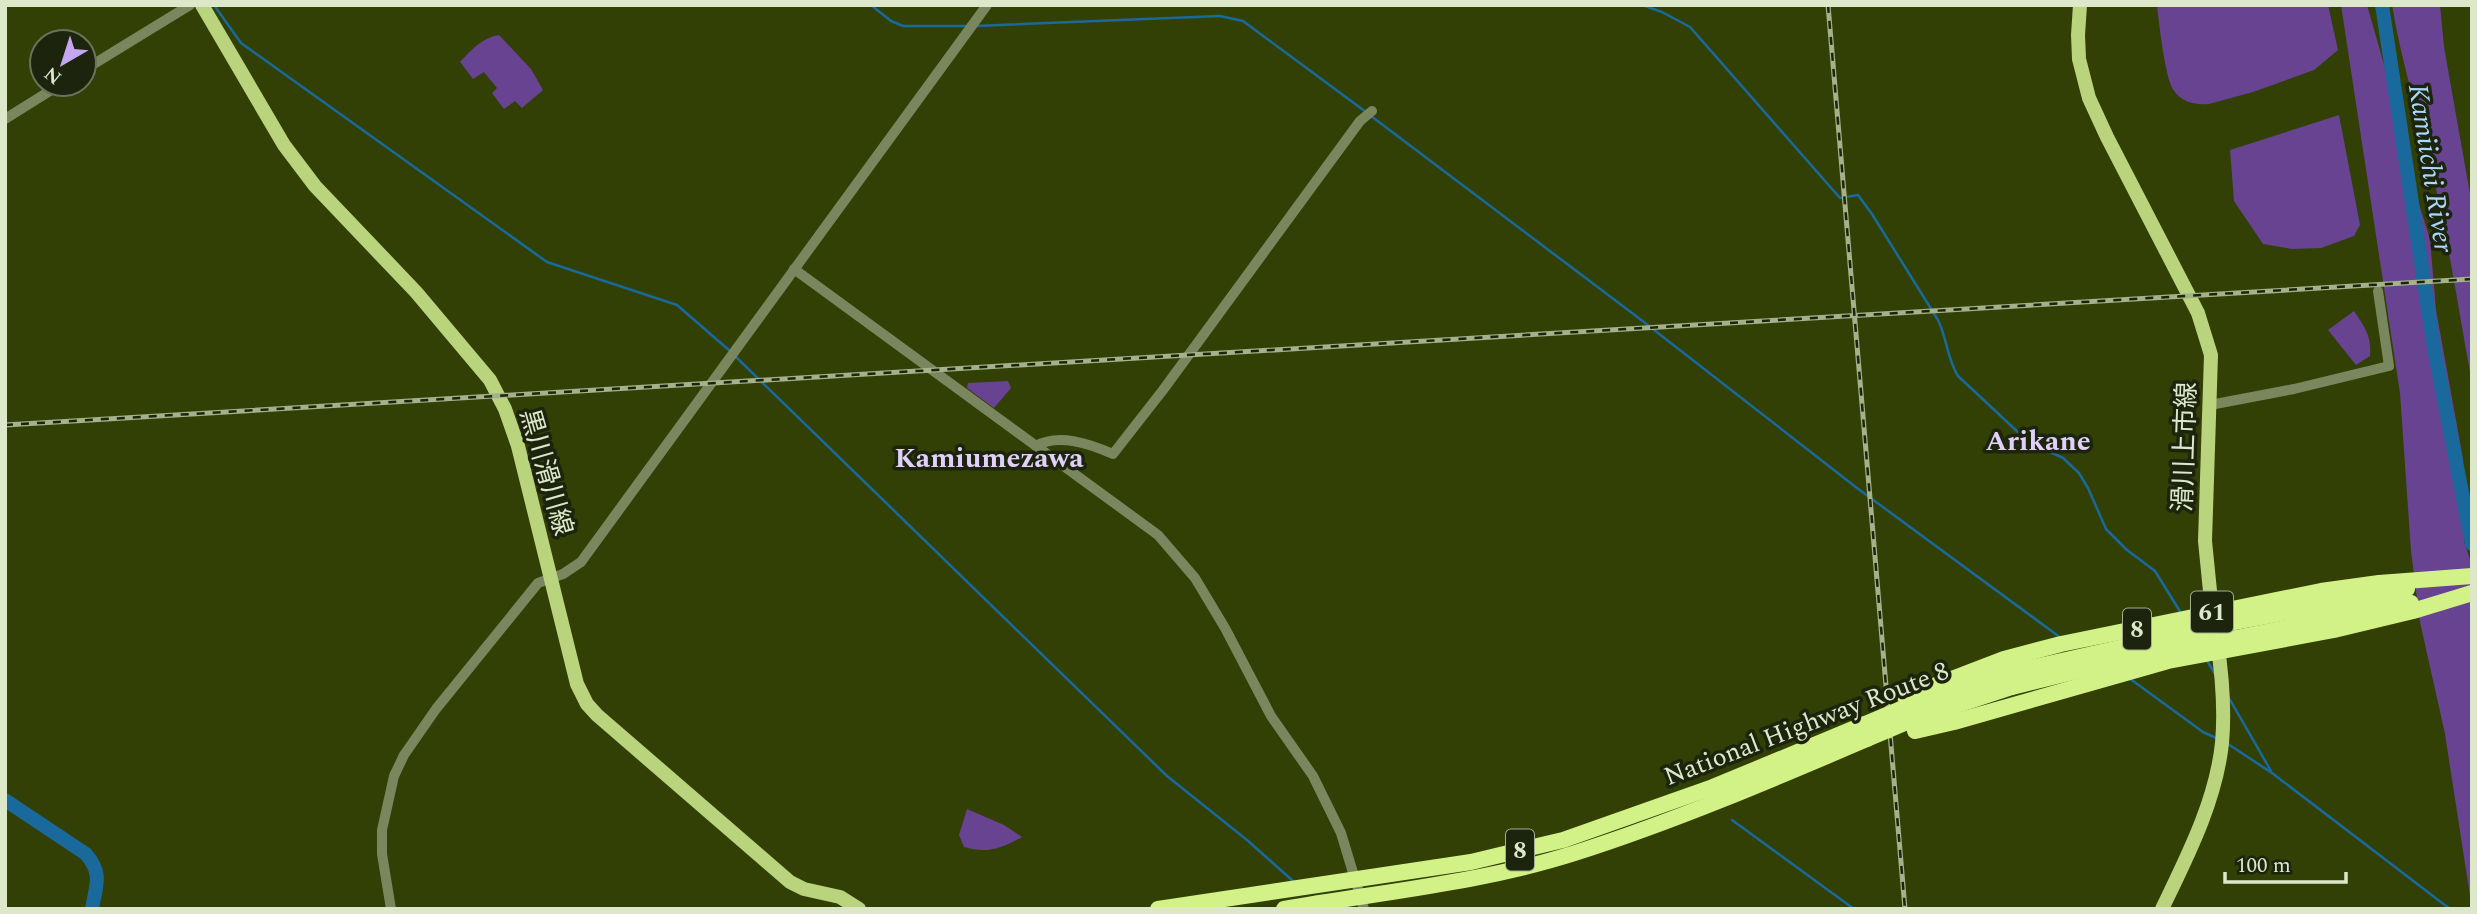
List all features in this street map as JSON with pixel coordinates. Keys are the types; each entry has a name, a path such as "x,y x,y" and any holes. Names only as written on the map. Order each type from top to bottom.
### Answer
{"highway":[{"name":"8","path":"1835,744 1910,713 2014,705 2168,661 2296,637 2472,576"},
{"name":"8","path":"2008,673 2061,644 2321,591 2416,595 2472,592"},
{"name":"National Highway Route 8","path":"1866,731 2008,673 2216,626 2416,595"},
{"name":"8","path":"1835,744 1866,731"},
{"name":"National Highway Route 8","path":"1158,909 1361,895 1478,877 1574,853 1727,798 1835,744"},
{"name":"National Highway Route 8","path":"1284,909 1361,895"}],"main road":[{"name":"黒川滑川線","path":"202,5 284,145 316,186 407,282 490,380 505,409 518,446 577,684 587,704 790,882 804,889 840,898 859,909"},
{"name":"滑川上市線","path":"2080,5 2079,59 2089,98 2197,313 2211,355 2205,541 2222,696 2222,744 2215,777 2190,849 2162,909"}],"street":[{"path":"98,61 190,5"},
{"path":"391,909 382,854 382,830 394,776 418,732 538,583 563,574 581,562 987,5"},
{"path":"5,119 39,98"},
{"path":"1036,446 1045,441 1089,444 1113,454 1170,382 1360,121 1372,111"},
{"path":"794,269 1158,535 1195,578 1225,628 1271,716 1313,776 1341,833 1361,895"},
{"path":"2210,404 2389,366 2378,291"}],"shaded area":[{"path":"2157,5 2328,5 2338,50 2314,70 2253,92 2209,104 2190,102 2181,98 2171,85"},
{"path":"2341,5 2367,5 2385,68 2399,141 2430,239 2436,310 2463,459 2464,541 2472,566 2472,909 2445,734 2420,622 2411,551 2400,393"},
{"path":"2392,5 2440,5 2444,47 2472,205 2472,383 2436,188"},
{"path":"499,35 531,69 543,90 522,108 515,101 504,109 492,93 497,88 484,72 473,79 460,62 483,41"},
{"path":"2339,115 2360,225 2354,236 2321,248 2292,249 2263,244 2234,201 2230,150"},
{"path":"2354,311 2370,343 2370,356 2356,365 2328,330"},
{"path":"1008,381 1011,388 994,408 967,388 968,383"},
{"path":"967,809 1004,825 1022,837 994,849 964,847 959,835"}],"waterway":[{"path":"214,5 241,43 547,262 677,305 730,351"},
{"path":"871,5 891,21 903,26 966,26"},
{"path":"1642,5 1690,27 1840,198 1858,195 1938,320 1958,376 2020,434 2037,446 2063,458 2079,473 2106,529 2127,550 2155,571 2181,613"},
{"name":"Kamiichi River","path":"2382,5 2434,348 2472,544"},
{"path":"976,26 1220,16 1243,21 1366,112"},
{"path":"1371,116 1640,319 1857,488 2061,638"},
{"path":"735,356 1167,776 1293,881"},
{"path":"2206,659 2215,674"},
{"path":"2129,678 2203,732 2216,738"},
{"path":"2229,698 2271,771"},
{"path":"2228,744 2272,773 2450,909"},
{"path":"5,800 86,854 96,874 92,909"},
{"path":"1732,820 1854,909"}],"railway":[{"path":"1828,5 1905,909"},
{"path":"5,425 2472,279"}],"district":[{"name":"Arikane","path":"2038,440"},
{"name":"Kamiumezawa","path":"989,457"}]}
